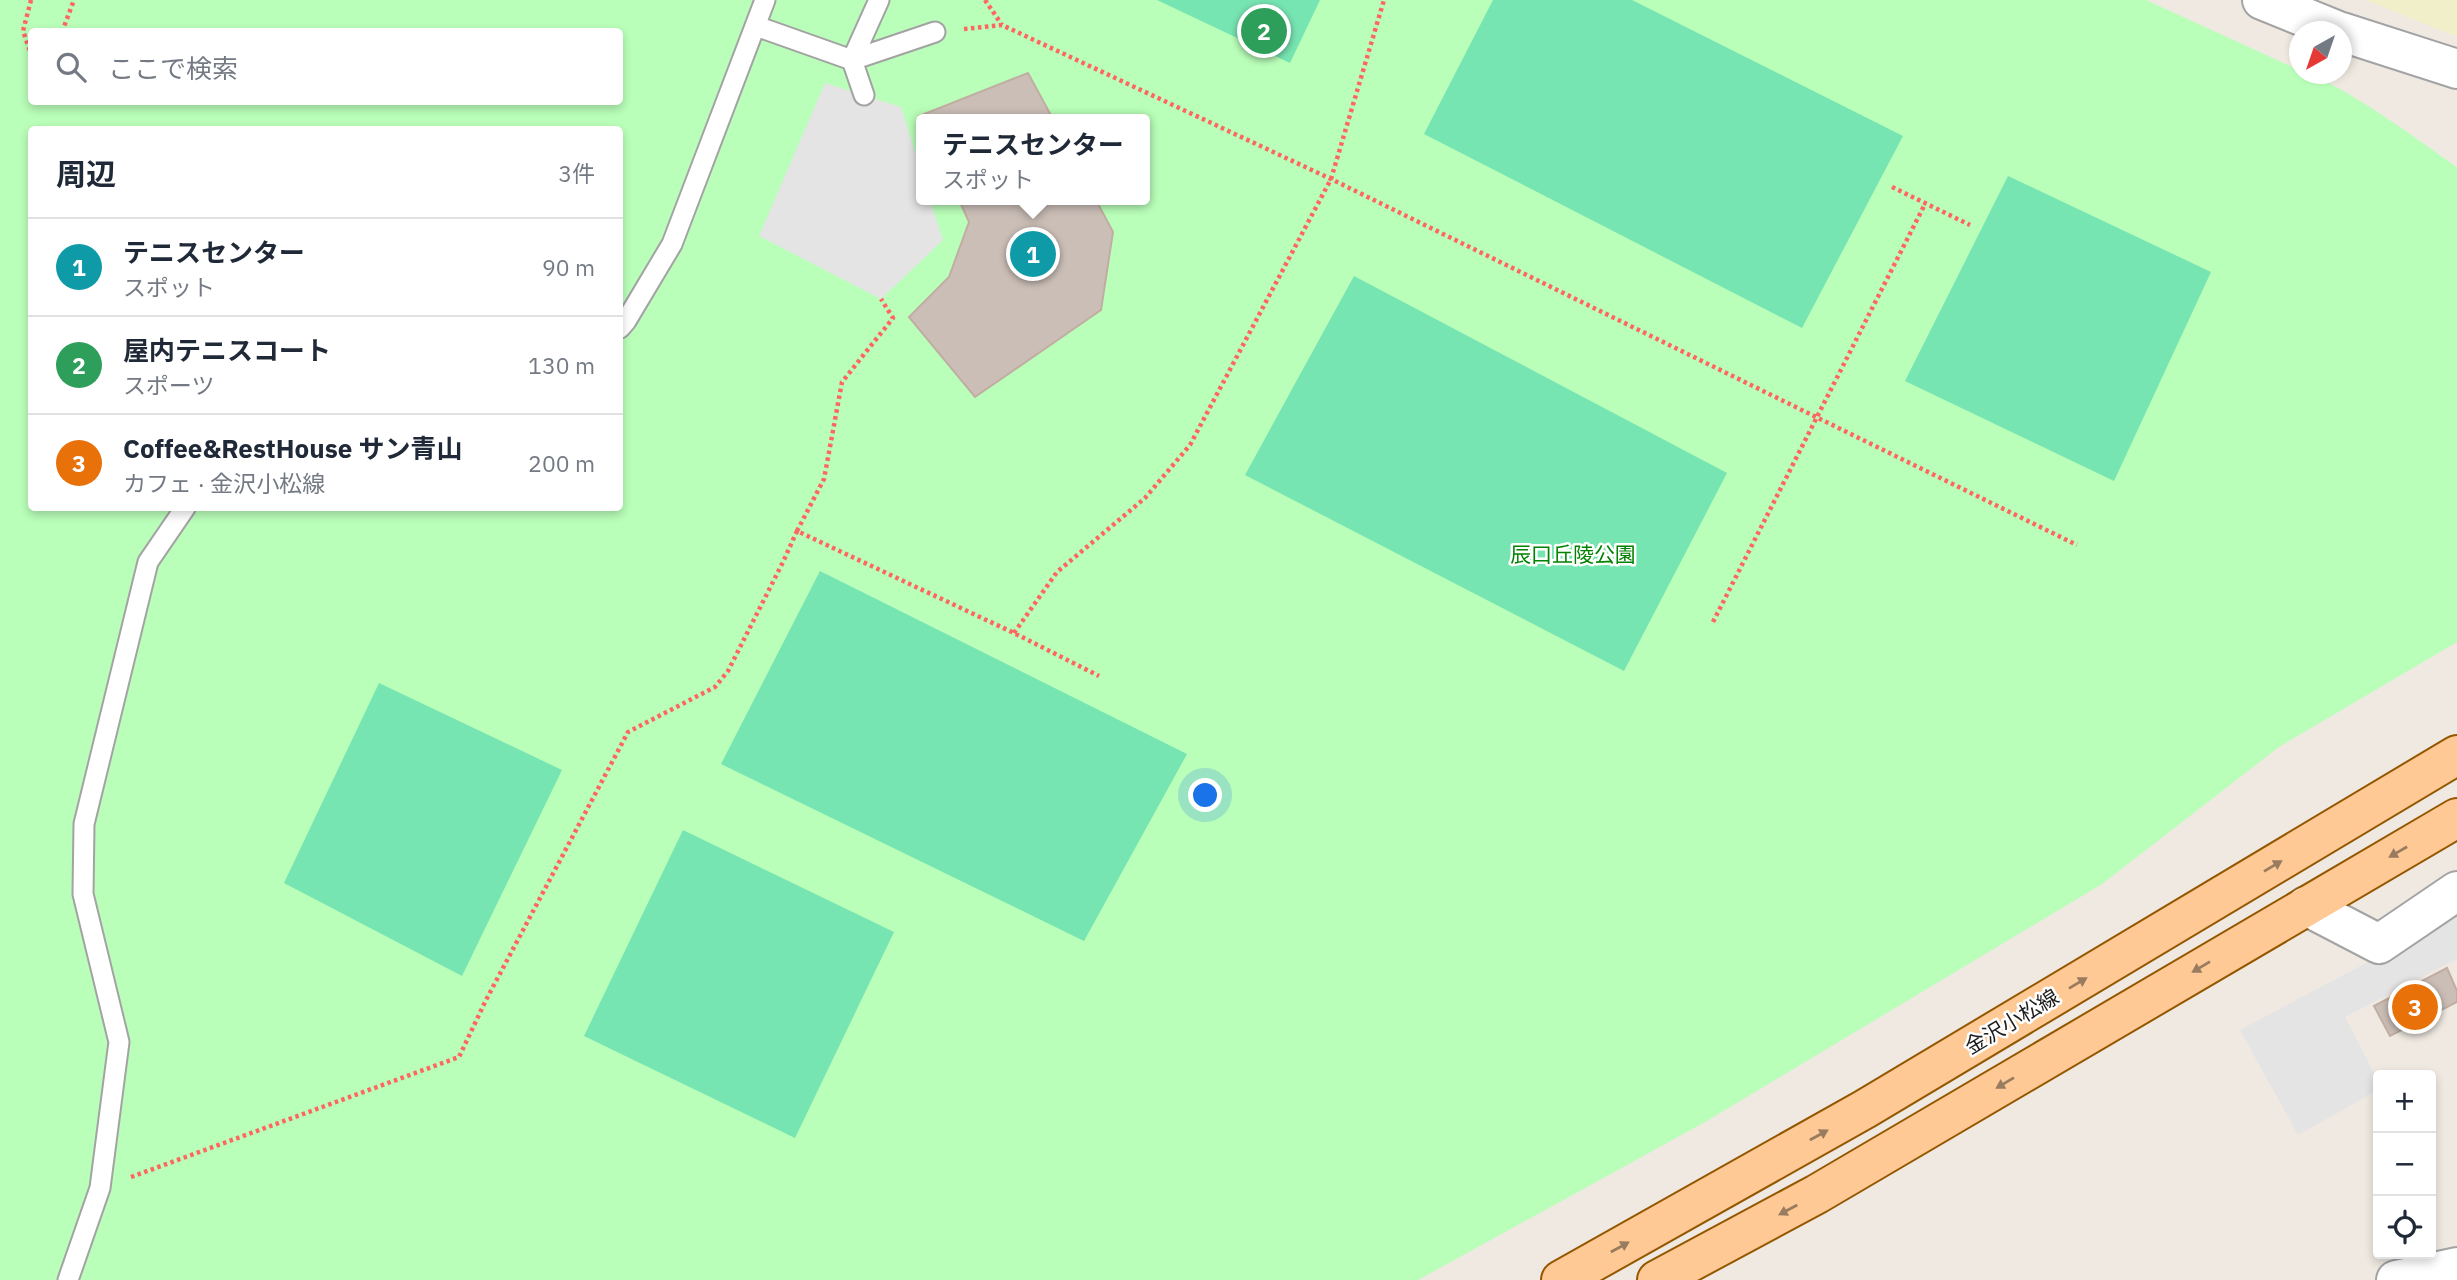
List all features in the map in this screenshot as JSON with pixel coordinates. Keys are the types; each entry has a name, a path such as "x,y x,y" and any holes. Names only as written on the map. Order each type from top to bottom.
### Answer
{"main road":[{"name":"金沢小松線","path":"1561,1280 1865,1109 2457,755"},
{"path":"1657,1280 1816,1194 2457,818"}],"street":[{"path":"2262,0 2314,21"},
{"path":"2352,36 2457,69"},
{"path":"2306,905 2379,944 2457,891"},
{"path":"2396,1280 2457,1267"}],"lane":[{"path":"623,324 672,244 765,0"},
{"path":"864,95 852,60 879,0"},
{"path":"756,26 852,60 935,32"},
{"path":"68,1280 100,1188 119,1042 83,894 84,824 148,562 183,511"}],"path":[{"path":"28,45 23,31 31,0"},
{"path":"64,28 74,0"},
{"path":"985,0 1002,25 1331,179 2077,545"},
{"path":"1014,633 1058,572 1145,498 1190,445 1331,179 1384,0"},
{"path":"935,32 1002,25"},
{"path":"1892,187 1970,225"},
{"path":"1713,622 1925,204"},
{"path":"100,1188 458,1057 628,732 715,687 734,659 824,479 842,382 893,318 881,299"},
{"path":"797,531 1100,676"}],"green space":[{"name":"辰口丘陵公園","path":"0,0 2146,0 2289,65 2289,84 2333,86 2457,167 2457,642 2279,747 2102,884 1705,1122 1418,1280 0,1280"},
{"path":"1157,0 1320,0 1290,63"},
{"path":"1493,0 1632,0 1903,136 1802,328 1424,134"},
{"path":"2366,0 2457,0 2457,37"},
{"path":"2008,176 2211,272 2114,481 1905,381"},
{"path":"1354,276 1727,473 1624,671 1245,475"},
{"path":"820,571 1187,754 1084,941 721,764"},
{"path":"379,683 562,770 462,976 284,883"},
{"path":"683,830 894,932 795,1138 584,1036"}],"shaded area":[{"path":"825,83 901,107 916,154 916,205 932,205 943,240 881,299 759,236"},
{"path":"2457,915 2457,959 2345,1017 2373,1071 2373,1093 2298,1135 2240,1030"}],"building":[{"path":"1028,73 1050,114 924,114"},
{"path":"961,205 1099,205 1113,232 1101,310 975,397 909,317 949,277 969,222"},
{"path":"2447,968 2457,991 2457,1002 2390,1036 2374,1006"}],"place":[{"name":"屋内テニスコート","path":"1264,31"},
{"name":"テニスセンター","path":"1033,254"},
{"name":"Coffee&RestHouse サン青山","path":"2415,1007"}]}
